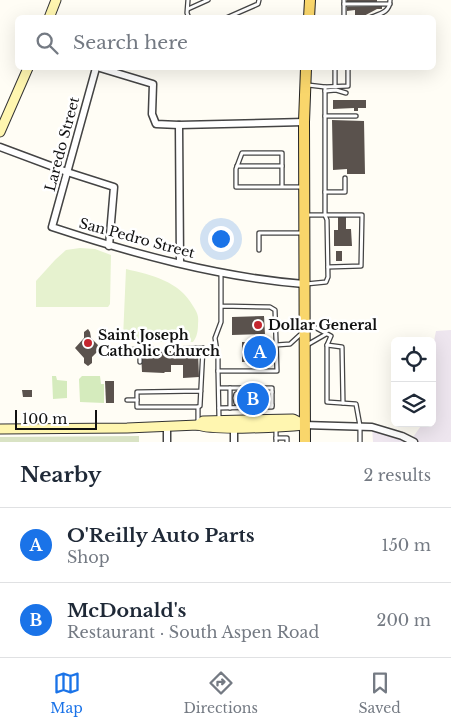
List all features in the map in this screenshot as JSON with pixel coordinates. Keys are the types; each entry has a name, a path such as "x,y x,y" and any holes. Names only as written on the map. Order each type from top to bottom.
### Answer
{"main road":[{"path":"309,15 310,0"},
{"path":"305,442 304,122 306,70"}],"street":[{"path":"50,15 56,0"},
{"path":"0,132 27,70"},
{"name":"Laredo Street","path":"52,227 95,70"},
{"path":"107,70 153,84 152,114 156,124 304,122"},
{"path":"179,125 180,264"},
{"path":"0,147 114,187 109,246"},
{"name":"San Pedro Street","path":"52,227 109,246 180,264 258,280 304,284"},
{"path":"0,429 127,428 198,425 203,427 219,424 292,419 304,425"},
{"path":"219,424 234,427 304,425 372,427 402,436 414,442"},
{"path":"167,426 168,442"},
{"path":"234,427 234,442"}],"lane":[{"path":"188,0 188,15"},
{"path":"188,9 208,0"},
{"path":"233,15 258,4 259,0"},
{"path":"344,15 344,2 390,2 386,11 376,15"},
{"path":"335,70 335,86"},
{"path":"325,89 335,86 348,86 348,70"},
{"path":"305,85 346,93"},
{"path":"304,284 326,282 328,277 327,220 325,215 325,89"},
{"path":"325,116 356,116"},
{"path":"282,187 282,153 242,153 237,166 236,187 282,187 304,187"},
{"path":"237,166 282,166"},
{"path":"325,192 344,192 344,178"},
{"path":"304,215 362,215 361,266 328,267"},
{"path":"259,250 259,233 304,233"},
{"path":"219,424 218,358 215,338 221,322 221,272"},
{"path":"218,372 276,371 276,313 273,308 221,306"},
{"path":"276,345 290,344 304,326 331,336 328,345 329,387 327,402 356,404 360,426 360,442"},
{"path":"304,347 326,334"},
{"path":"328,345 342,347 340,359 343,403"},
{"path":"175,349 203,348 201,403 198,407 198,425"},
{"path":"113,350 152,350"},
{"path":"140,350 140,362"},
{"path":"219,388 272,388 272,405"},
{"path":"230,388 230,408"},
{"path":"198,407 137,407 137,392 201,391"},
{"path":"272,392 238,392 234,398 236,403 240,405 272,405"},
{"path":"127,400 137,400"},
{"path":"219,408 272,407 272,405"},
{"path":"276,426 276,440 287,438 287,442"}],"shaded area":[{"path":"451,330 451,442 373,442 372,427 411,440 420,427 436,427 436,331"}],"green space":[{"path":"80,248 95,249 111,255 110,304 108,307 36,307 36,281 66,250"},
{"path":"126,269 164,280 187,297 198,316 197,331 193,342 127,342 123,338"},
{"path":"52,376 56,376 57,380 67,381 67,398 53,399"},
{"path":"82,376 100,376 101,384 104,384 104,403 80,402 79,379"},
{"path":"139,436 139,442 0,442 0,437"}],"building":[{"path":"347,0 377,0 377,2 347,2"},
{"path":"382,6 382,9 377,9 366,15 355,15 355,10 347,11 347,7"},
{"path":"333,100 366,100 366,108 358,108 358,111 354,111 354,108 333,109"},
{"path":"332,120 364,121 365,174 347,174 347,169 333,170"},
{"path":"338,217 346,217 346,229 351,229 352,246 334,246 334,230 338,230"},
{"path":"336,251 342,251 342,261 336,261"},
{"path":"264,316 265,334 232,335 232,317"},
{"name":"Saint Joseph Catholic Church","path":"88,329 91,338 101,348 92,357 92,363 88,366 75,348 84,338 84,332"},
{"path":"242,342 265,342 265,362 242,362"},
{"path":"171,351 171,355 198,352 199,377 183,378 183,365 171,365 171,372 142,372 141,352"},
{"path":"105,381 114,381 114,403 106,403"},
{"path":"22,390 32,390 32,397 23,397"},
{"path":"261,394 261,403 240,404 241,395"}],"place":[{"name":"Dollar General","path":"258,325"},
{"name":"Saint Joseph Catholic Church","path":"88,343"},
{"name":"O'Reilly Auto Parts","path":"260,352"},
{"name":"McDonald's","path":"253,399"}]}
